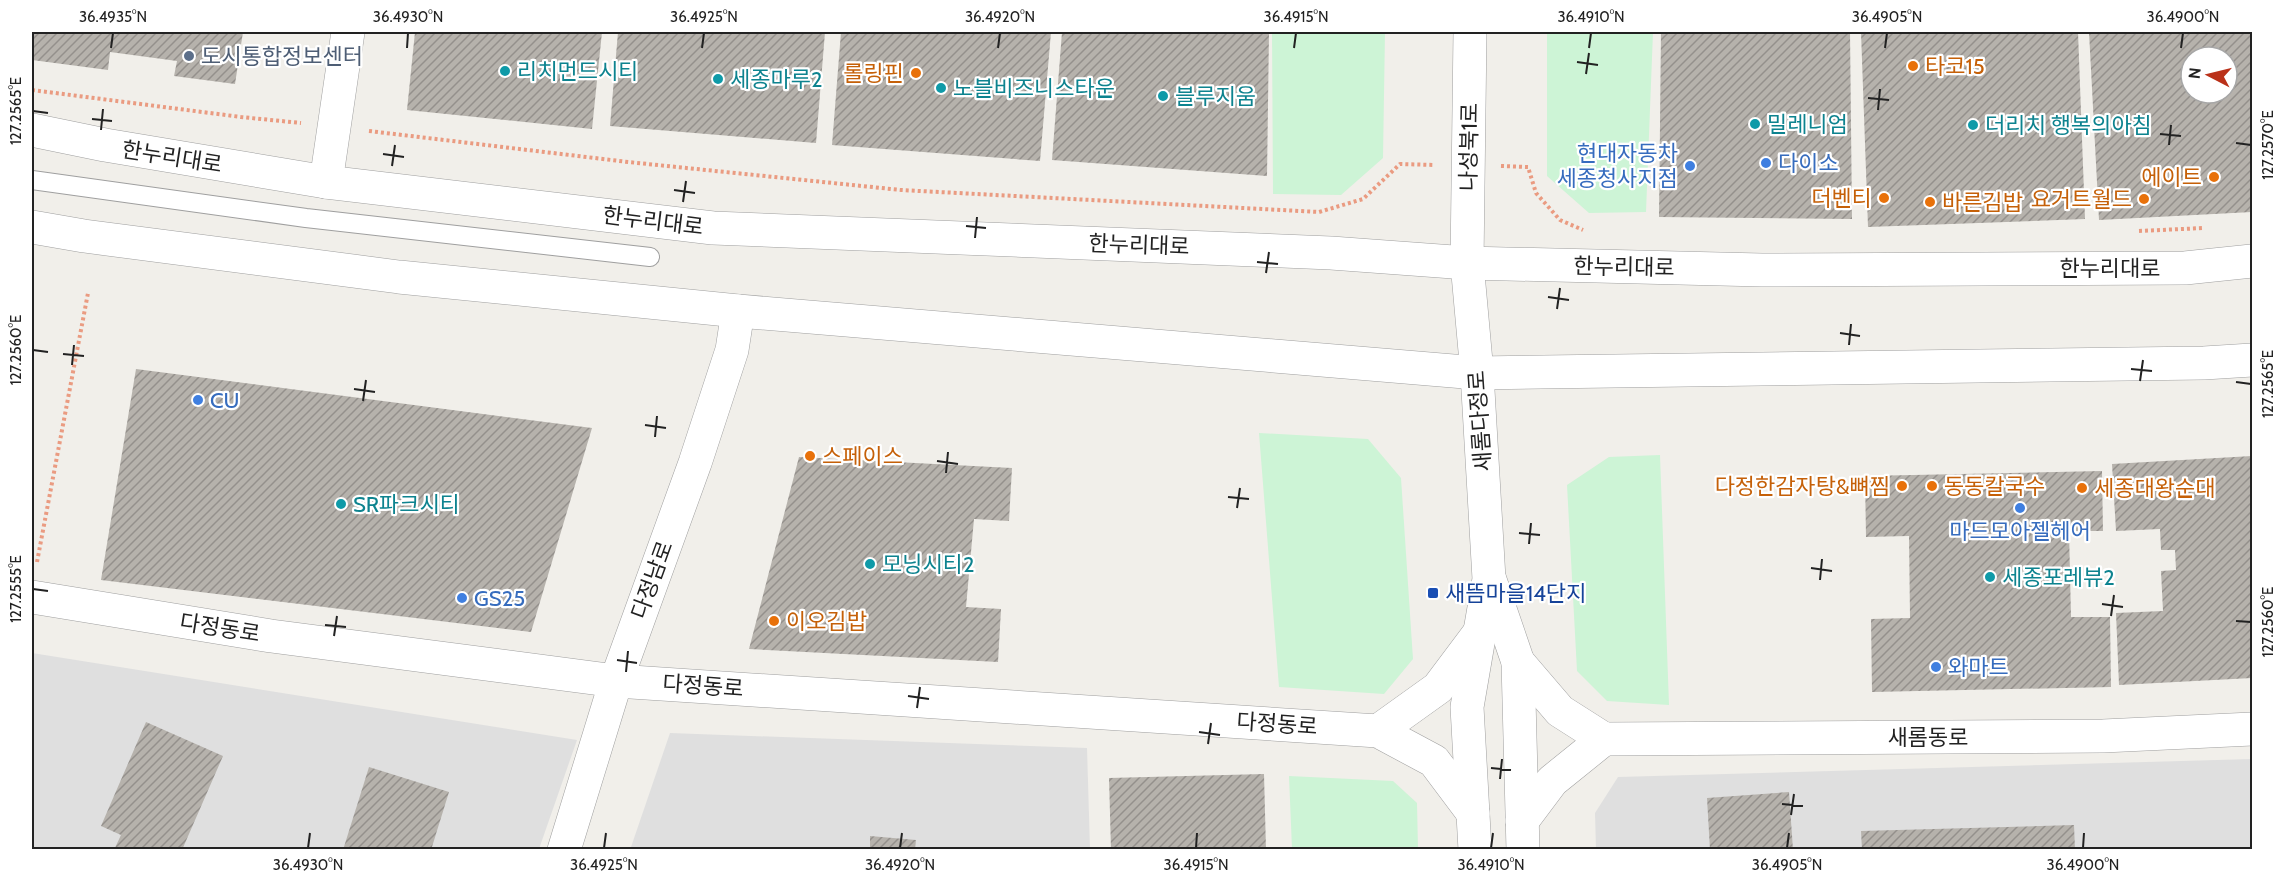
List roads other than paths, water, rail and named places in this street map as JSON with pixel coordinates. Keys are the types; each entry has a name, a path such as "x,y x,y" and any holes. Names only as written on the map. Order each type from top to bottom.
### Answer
{"street":[{"path":"326,182 348,32"},
{"name":"나성북1로","path":"1467,263 1470,32"},
{"name":"한누리대로","path":"32,130 105,146 326,182 713,228 1331,253 1467,263 1773,270 2185,268 2253,261"},
{"path":"32,227 399,278 738,310 1477,373 2204,363 2253,360"},
{"name":"새롬다정로","path":"1467,263 1477,373 1489,579 1467,707 1475,849"},
{"name":"다정남로","path":"564,849 616,681 732,350 738,310"},
{"name":"새롬다정로","path":"1489,579 1518,662 1523,835"},
{"name":"다정동로","path":"32,597 271,636 616,681 1378,731"},
{"path":"1473,813 1434,761 1378,731 1438,688 1480,632"},
{"path":"1518,662 1560,711 1604,739 1552,781 1523,835"},
{"name":"새롬동로","path":"1604,739 2103,736 2253,729"}],"lane":[{"path":"32,180 306,218 650,257"}],"place":[{"name":"도시통합정보센터","path":"189,56"},
{"name":"타코15","path":"1913,66"},
{"name":"리치먼드시티","path":"505,71"},
{"name":"롤링핀","path":"916,73"},
{"name":"세종마루2","path":"718,79"},
{"name":"노블비즈니스타운","path":"941,88"},
{"name":"블루지움","path":"1163,96"},
{"name":"밀레니엄","path":"1755,124"},
{"name":"더리치 행복의아침","path":"1973,125"},
{"name":"다이소","path":"1766,163"},
{"name":"현대자동차 세종청사지점","path":"1690,166"},
{"name":"에이트","path":"2214,177"},
{"name":"더벤티","path":"1884,198"},
{"name":"요거트월드","path":"2144,199"},
{"name":"바른김밥","path":"1930,202"},
{"name":"CU","path":"198,400"},
{"name":"스페이스","path":"810,456"},
{"name":"다정한감자탕&뼈찜","path":"1902,486"},
{"name":"동동칼국수","path":"1932,486"},
{"name":"세종대왕순대","path":"2082,488"},
{"name":"SR파크시티","path":"341,504"},
{"name":"마드모아젤헤어","path":"2020,508"},
{"name":"모닝시티2","path":"870,564"},
{"name":"세종포레뷰2","path":"1990,577"},
{"name":"새뜸마을14단지","path":"1433,593"},
{"name":"GS25","path":"462,598"},
{"name":"이오김밥","path":"774,621"},
{"name":"와마트","path":"1936,667"}]}
